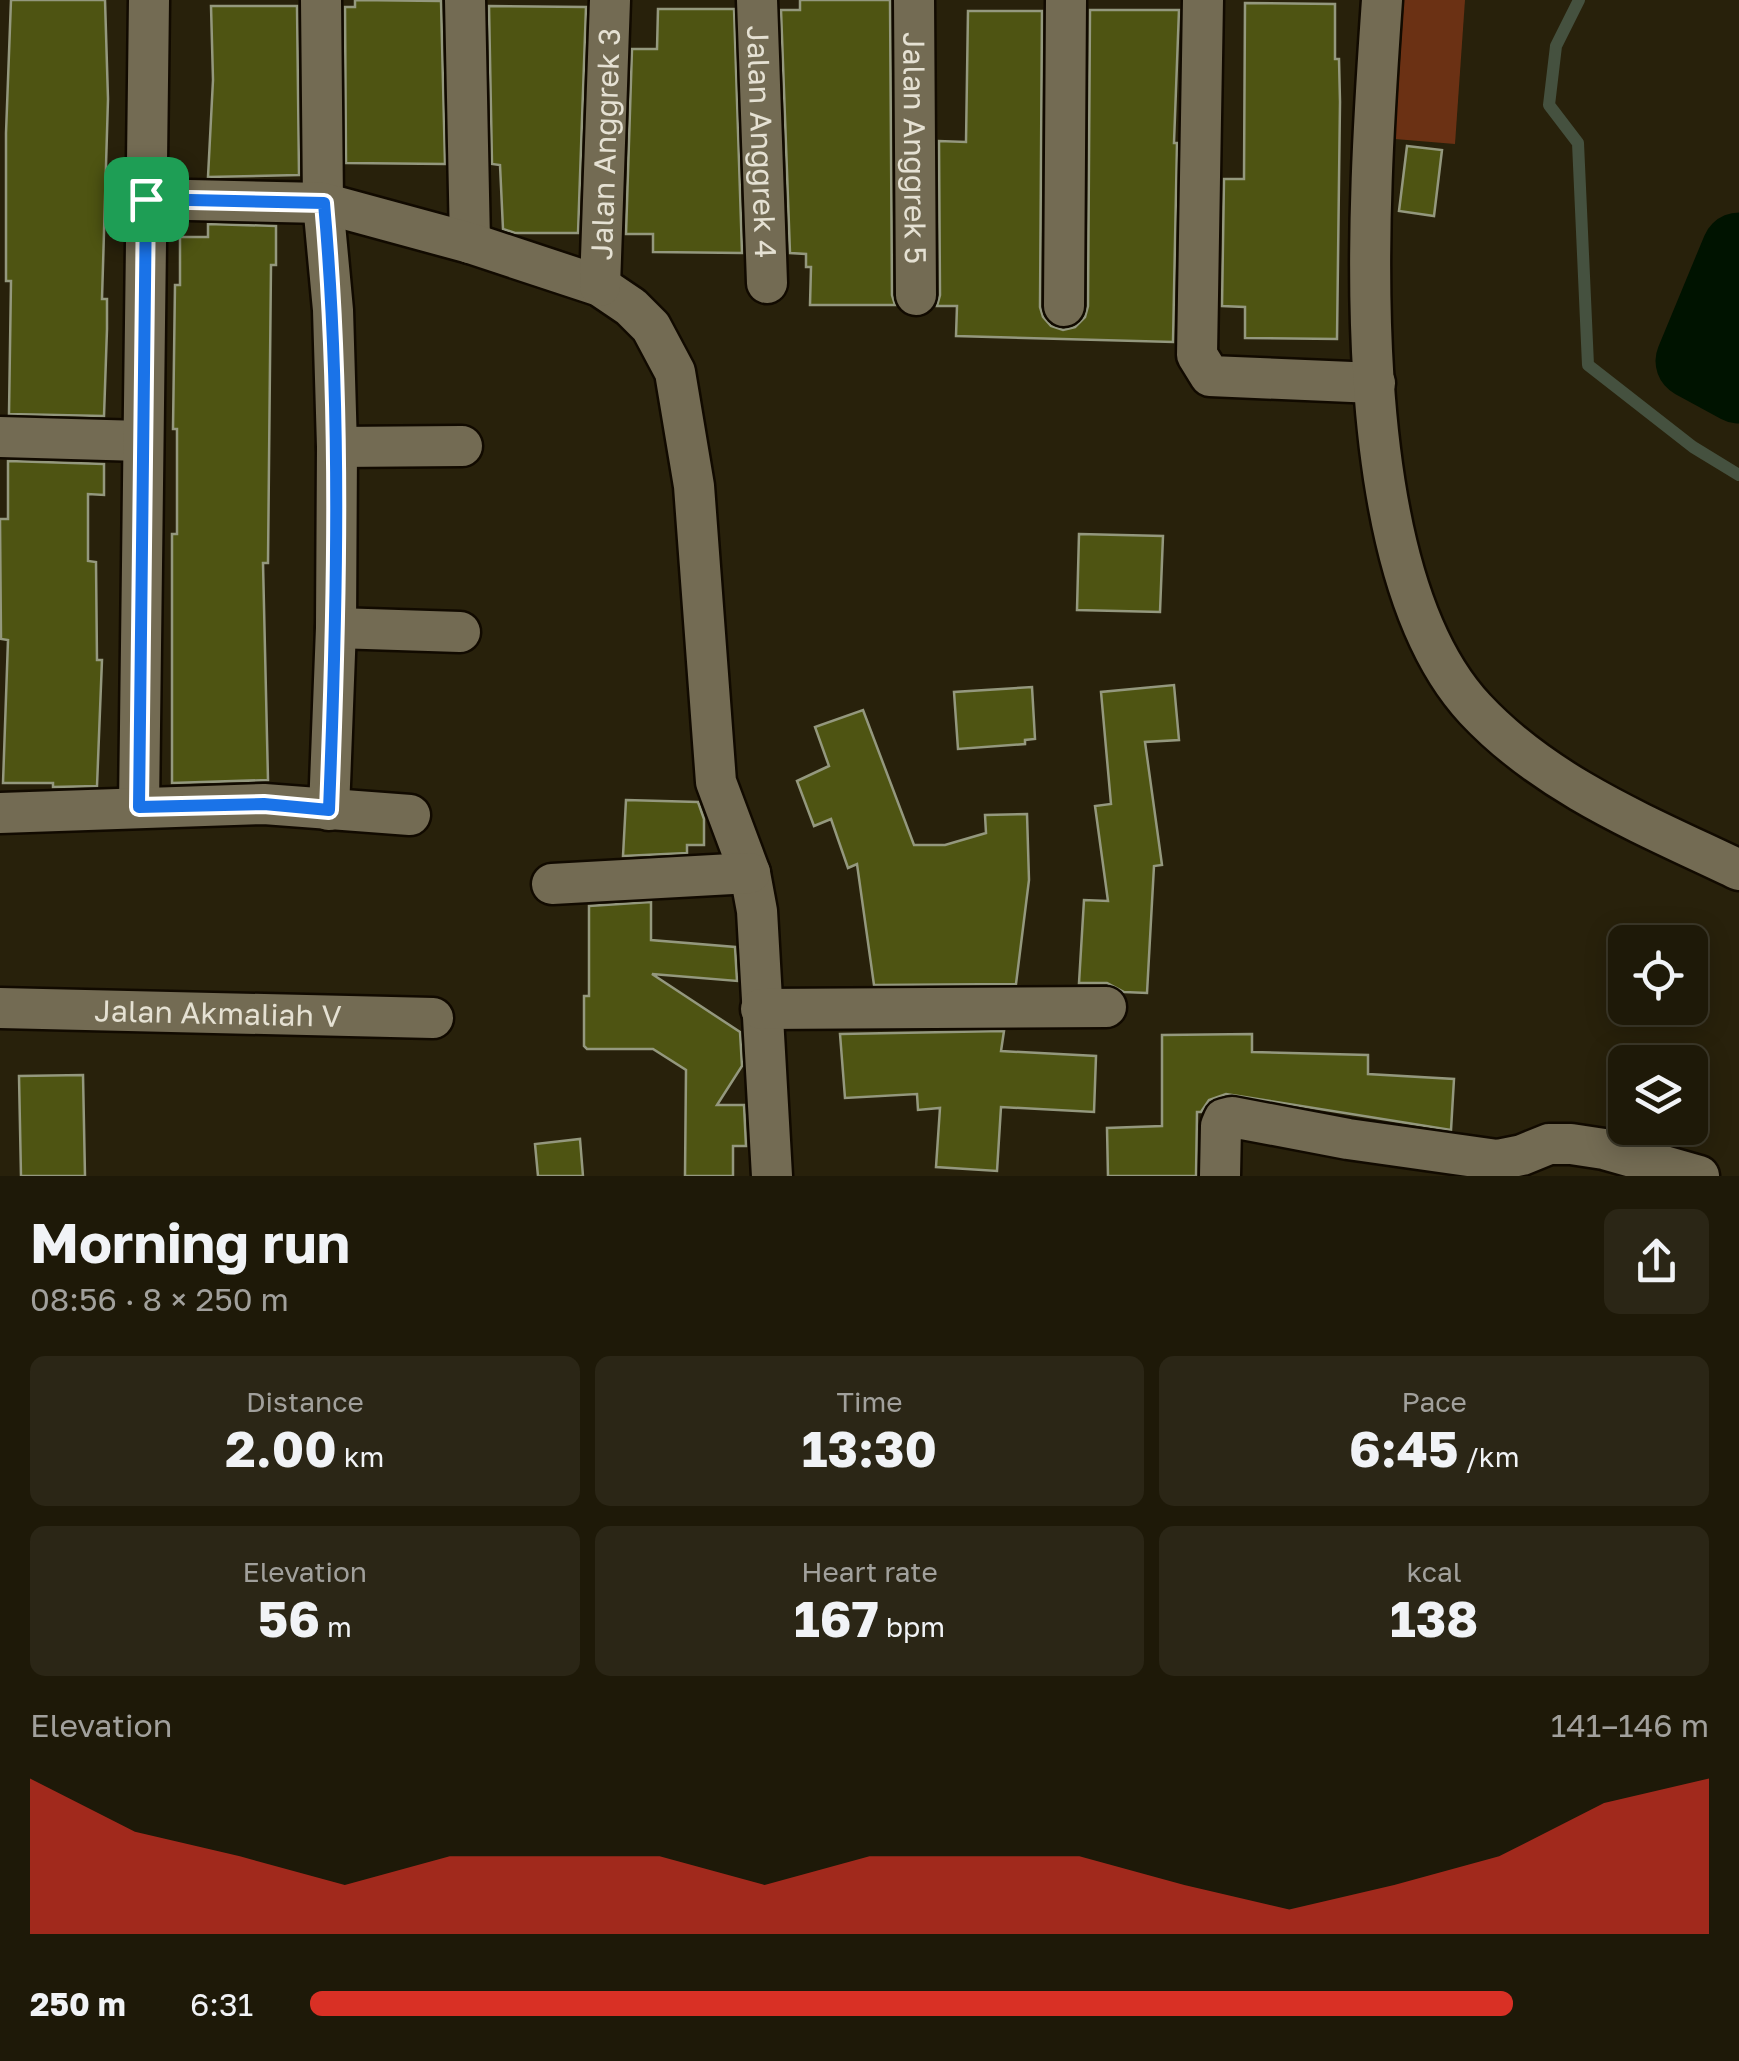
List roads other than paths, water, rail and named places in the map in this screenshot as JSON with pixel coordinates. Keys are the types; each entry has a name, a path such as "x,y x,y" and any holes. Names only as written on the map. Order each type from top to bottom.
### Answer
{"street":[{"path":"139,807 149,0"},
{"path":"321,0 324,203 338,448 329,810"},
{"path":"464,0 470,243"},
{"name":"Jalan Anggrek 3","path":"600,286 610,0"},
{"name":"Jalan Anggrek 4","path":"757,0 767,282"},
{"name":"Jalan Anggrek 5","path":"914,0 916,295"},
{"path":"1064,306 1066,0"},
{"path":"1203,0 1196,355 1210,376 1375,384"},
{"path":"1382,0 1372,212 1375,384 1385,494 1393,534 1418,612 1448,678 1476,710 1550,773 1599,804 1739,870"},
{"path":"146,199 324,203 470,243 600,286 631,307 651,327 675,372 694,486 716,782 750,873 757,911 772,1176"},
{"path":"0,437 142,441"},
{"path":"338,448 462,446"},
{"path":"336,628 460,632"},
{"path":"0,813 264,804 410,815"},
{"path":"552,884 750,873"},
{"path":"761,1010 1106,1007"},
{"name":"Jalan Akmaliah V","path":"0,1008 433,1018"},
{"path":"1220,1176 1221,1126 1224,1118 1232,1116 1348,1139 1497,1160 1522,1156 1549,1144 1571,1144 1604,1149 1699,1176"}],"waterway":[{"path":"1579,0 1556,46 1549,105 1578,143 1588,365 1693,447 1739,475"},
{"path":"1739,250 1693,361 1739,386"}]}
